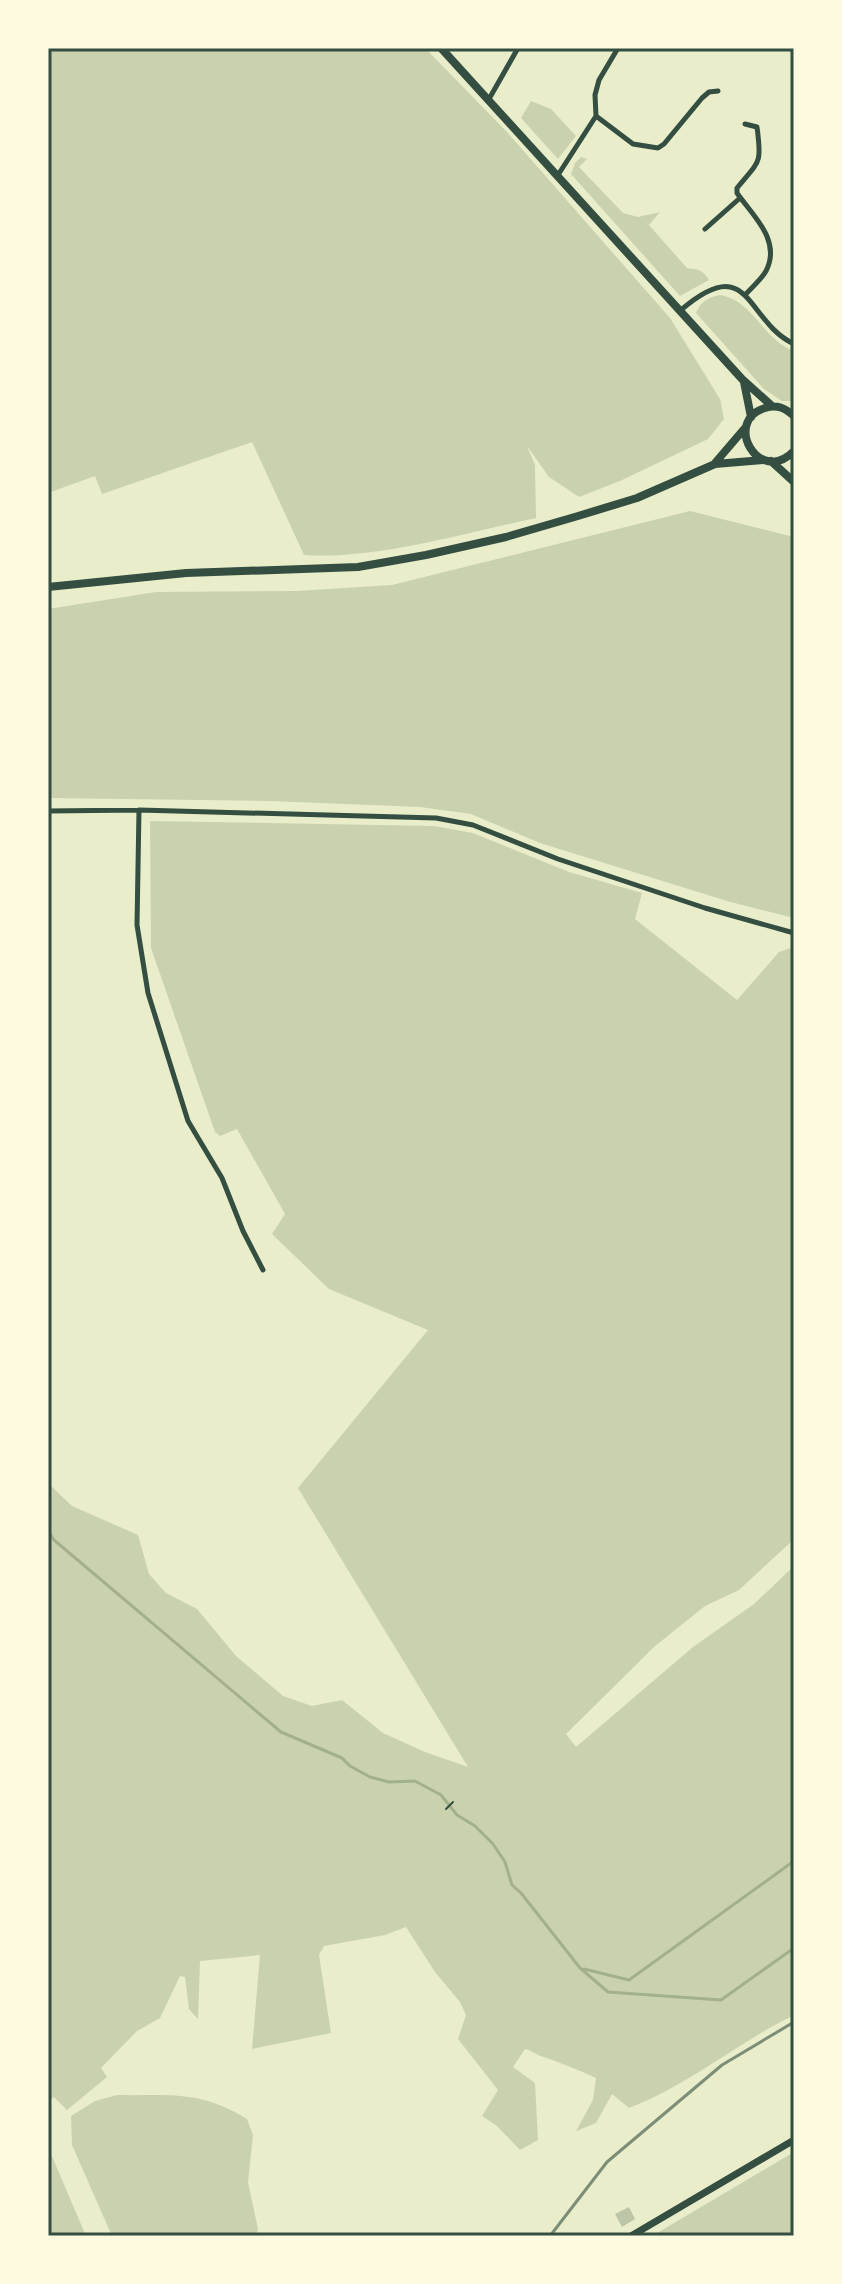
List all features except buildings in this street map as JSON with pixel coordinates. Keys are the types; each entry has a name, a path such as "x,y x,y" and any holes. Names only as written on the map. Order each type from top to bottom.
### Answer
{"highway":[{"path":"441,48 742,379 772,406"},
{"path":"742,379 751,417"},
{"path":"715,464 759,410 772,406 790,408 794,416"},
{"path":"746,427 746,442 750,449 794,482"},
{"path":"48,587 186,573 358,567 426,555 506,537 637,498 715,464 783,459 794,451"}],"main road":[{"path":"631,2236 794,2140"}],"street":[{"path":"489,99 518,48"},
{"path":"558,175 596,116 595,95 599,80 618,48"},
{"path":"793,48 794,58"},
{"path":"596,116 633,144 658,148 702,98 709,92 718,91"},
{"path":"745,124 757,127 760,150 758,165 737,188 737,195 762,224 769,249 766,271 745,295"},
{"path":"705,229 740,198"},
{"path":"681,310 710,288 729,287 745,295 781,336 794,344"},
{"path":"139,810 137,925 148,993 188,1121 222,1178 263,1270"},
{"path":"48,811 139,810 436,818 473,825 558,859 705,908 794,933"}],"path":[{"path":"446,1809 453,1802"}],"green space":[{"path":"48,48 425,48 506,131 670,318 720,399 724,419 708,439 579,497 549,477 527,446 535,465 536,518 420,544 360,553 304,555 252,442 102,494 95,476 48,493"},
{"path":"531,101 551,109 576,136 558,159 521,118"},
{"path":"581,157 587,159 579,167 623,213 638,217 660,212 649,225 687,268 700,271 709,280 680,296 571,174"},
{"path":"720,295 741,304 783,346 794,351 794,401 782,401 764,389 696,313 705,301"},
{"path":"690,511 794,537 794,918 727,901 540,843 471,814 420,807 270,801 48,798 48,609 156,592 296,591 392,585"},
{"path":"150,821 434,826 473,833 569,872 642,893 635,919 737,1000 779,952 794,947 794,1539 739,1590 705,1606 654,1647 566,1734 576,1747 693,1647 754,1604 794,1566 794,2015 651,2099 629,2108 612,2094 596,2123 576,2131 593,2100 596,2078 525,2049 513,2067 535,2083 538,2140 520,2150 497,2126 482,2116 498,2090 458,2039 466,2015 460,2002 435,1972 406,1927 385,1935 324,1946 319,1955 331,2033 252,2049 260,1955 200,1961 198,2019 189,2009 185,1977 180,1976 160,2018 137,2031 101,2068 107,2077 67,2110 54,2097 48,2101 48,1483 72,1506 138,1535 149,1574 166,1593 197,1609 236,1656 283,1696 312,1706 342,1700 383,1733 468,1767 298,1488 428,1330 329,1289 272,1234 285,1214 237,1129 220,1136 215,1132 151,948"},
{"path":"117,2095 184,2096 214,2103 247,2119 253,2135 248,2182 258,2229 256,2236 112,2236 72,2145 71,2116 95,2101"},
{"path":"48,2147 86,2236 48,2236"},
{"path":"794,2152 794,2236 652,2236"}],"waterway":[{"path":"48,1531 54,1540 281,1732 342,1758 370,1777 389,1782 415,1781 441,1795 457,1815 475,1826 493,1844 505,1862 512,1885 580,1968 608,1992 721,2000 794,1948"},
{"path":"584,1969 629,1980 794,1861"}],"railway":[{"path":"550,2236 607,2162 722,2065 794,2022"}]}
